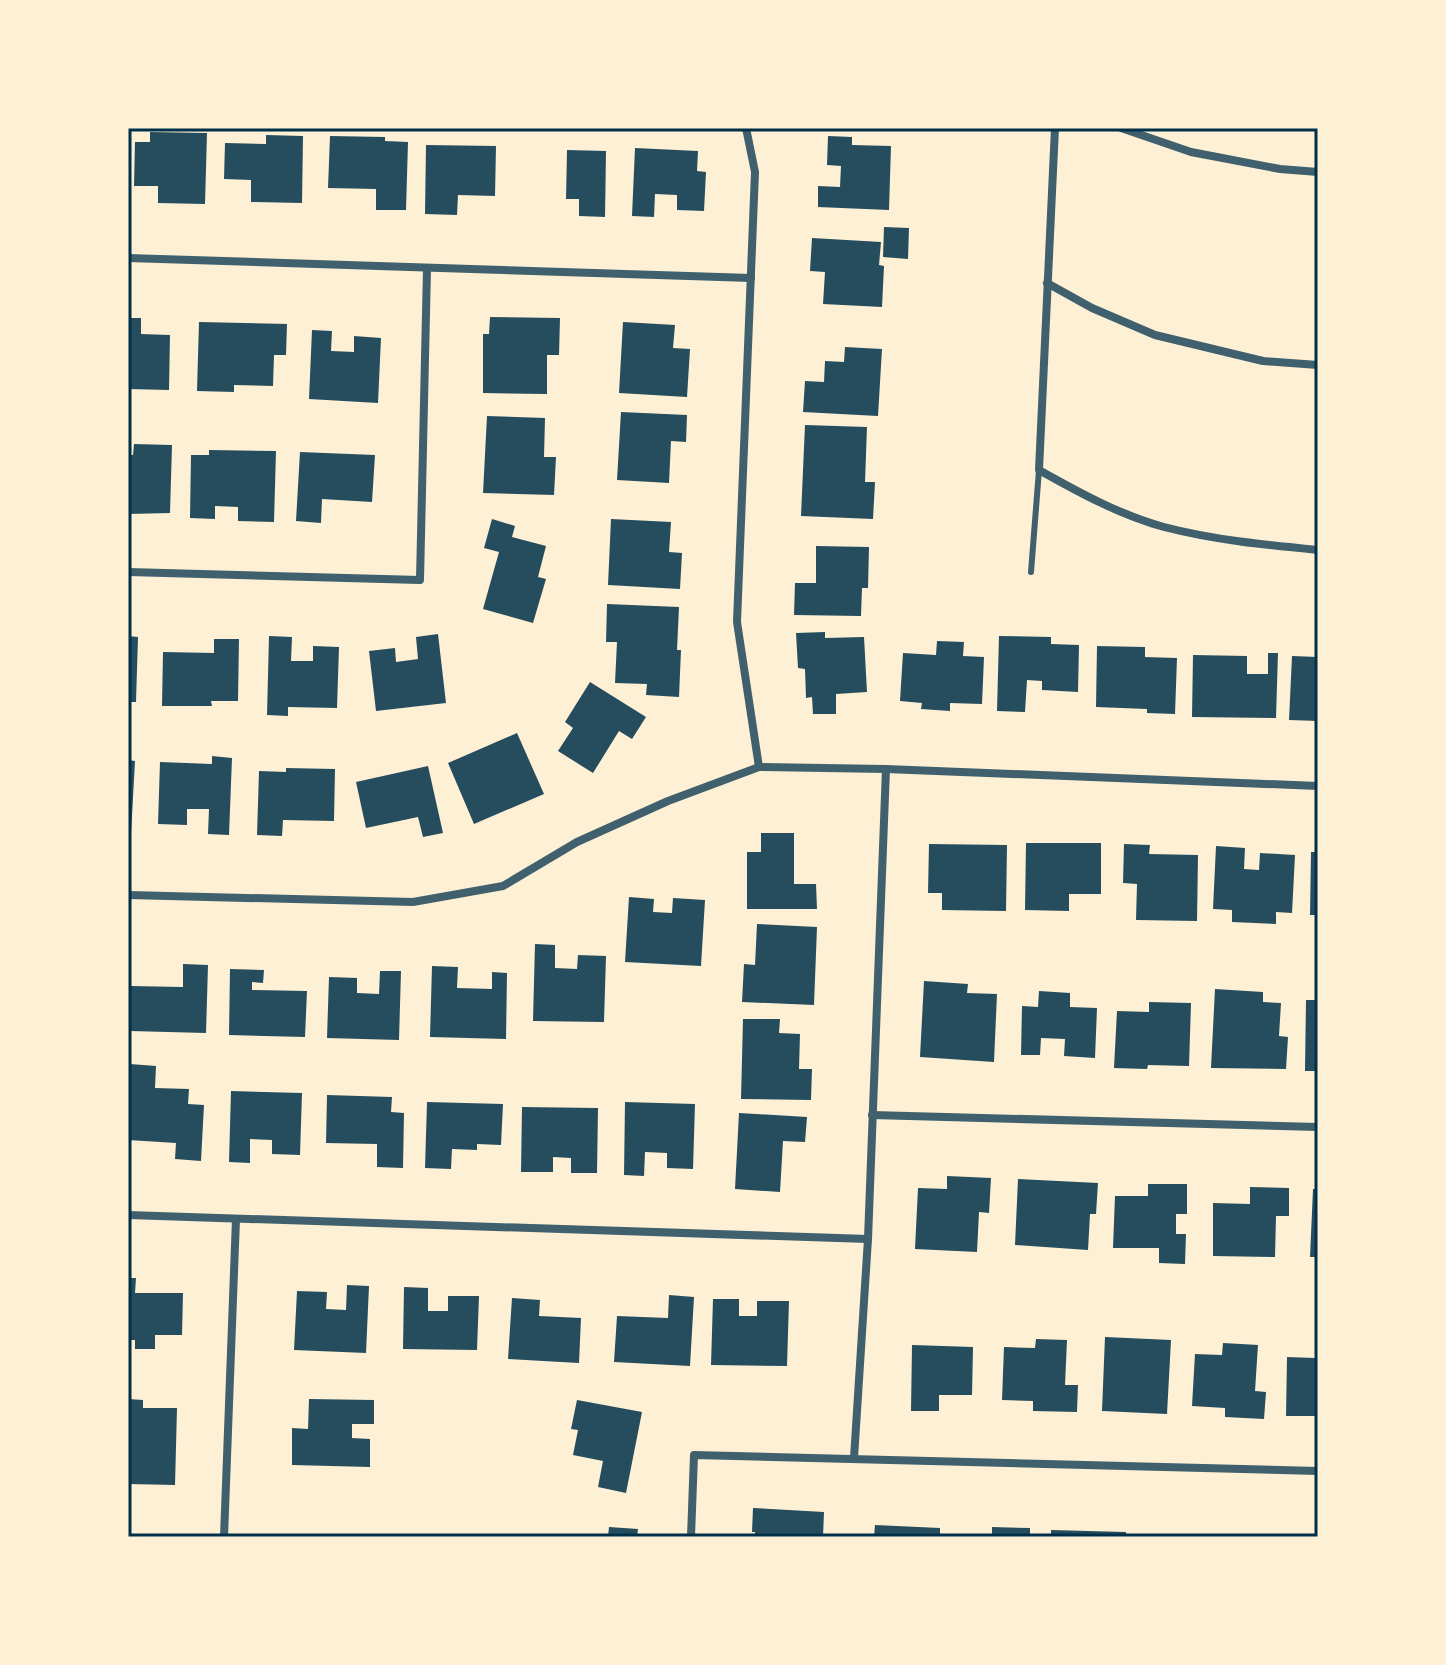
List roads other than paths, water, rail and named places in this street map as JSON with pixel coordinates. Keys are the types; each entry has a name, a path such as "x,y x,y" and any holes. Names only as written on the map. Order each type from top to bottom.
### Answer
{"street":[{"path":"746,128 755,172 737,622 759,767"},
{"path":"1055,128 1039,470 1085,496 1162,526 1241,543 1318,550"},
{"path":"1121,128 1191,152 1280,169 1318,172"},
{"path":"128,258 751,278"},
{"path":"128,572 420,580 427,269"},
{"path":"1047,283 1092,308 1155,335 1263,361 1318,365"},
{"path":"128,895 413,902 503,886 577,842 668,801 759,767 1318,786"},
{"path":"854,1458 868,1239 886,769"},
{"path":"872,1115 1318,1127"},
{"path":"128,1215 868,1239"},
{"path":"224,1537 236,1219"},
{"path":"691,1537 694,1455 1318,1471"}],"lane":[{"path":"1031,572 1039,470"}]}
